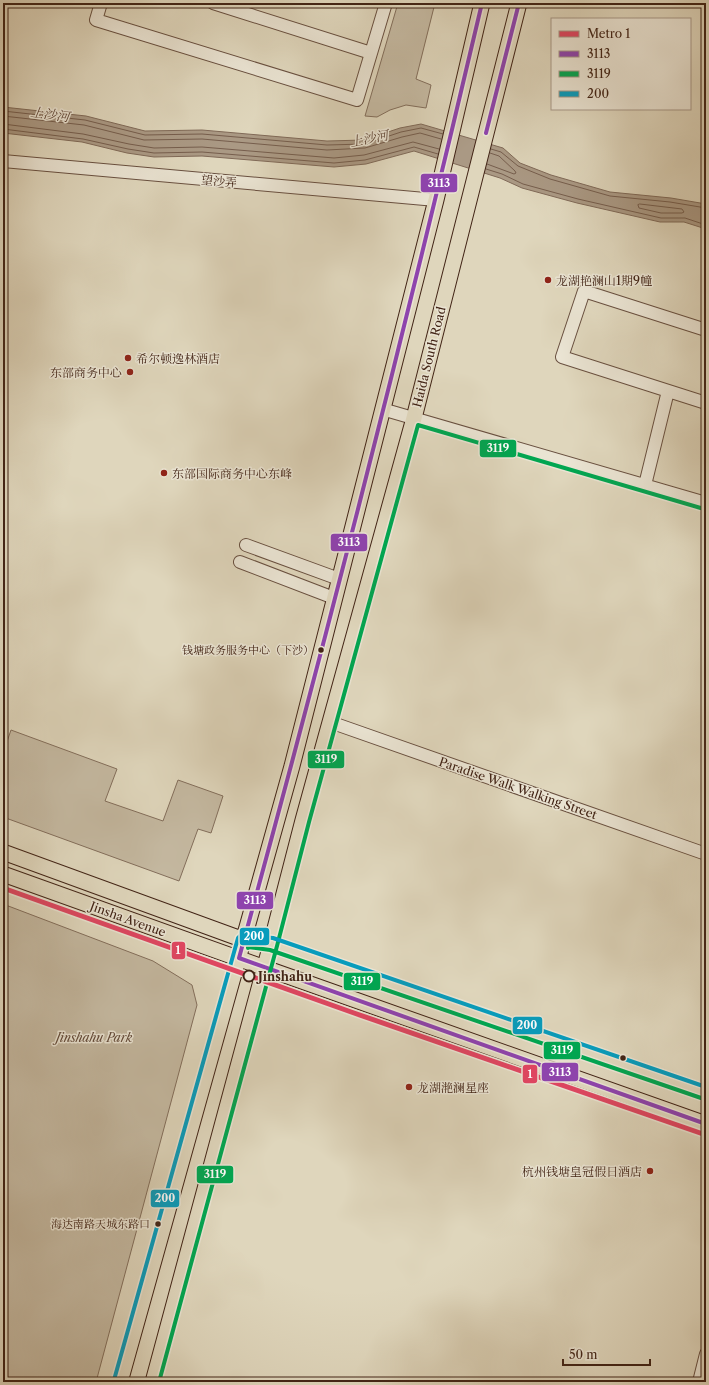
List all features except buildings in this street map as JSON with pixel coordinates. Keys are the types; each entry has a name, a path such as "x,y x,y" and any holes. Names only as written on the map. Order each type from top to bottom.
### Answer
{"main road":[{"path":"120,1382 292,766 436,200 482,3"},
{"name":"Haida South Road","path":"153,1382 265,968 303,820 414,418 519,3"},
{"name":"Jinsha Avenue","path":"3,852 244,940 271,944 706,1093"},
{"name":"Jinsha Avenue","path":"3,874 706,1124"}],"street":[{"path":"101,3 96,20 357,100 386,3"},
{"path":"213,3 371,53"},
{"name":"望沙弄","path":"3,161 436,200"},
{"path":"706,330 584,291 562,357 706,403"},
{"path":"645,485 668,391"},
{"path":"382,409 706,502"},
{"path":"246,546 339,579"},
{"path":"240,562 334,598"},
{"name":"Paradise Walk Walking Street","path":"330,722 706,854"},
{"path":"699,1382 706,1354"}],"green space":[{"path":"398,3 435,3 416,79 431,85 426,108 406,105 390,110 377,117 365,116"},
{"path":"11,730 117,769 105,801 163,821 178,780 223,796 211,833 198,829 179,881 3,817 3,753"},
{"name":"Jinshahu Park","path":"3,904 153,961 192,985 197,1005 96,1382 3,1382"}],"water":[{"name":"上沙河","path":"3,107 86,116 145,131 202,130 327,141 364,140 400,128 421,124 503,148 520,163 551,175 610,192 671,198 706,204 706,229 684,222 660,222 577,203 522,188 500,178 414,151 366,164 334,167 202,156 154,157 127,153 82,142 3,133"}],"metro line":[{"name":"1","path":"3,888 354,1013 706,1135"}],"transit line":[{"name":"3113","path":"482,3 425,243 365,482 239,958 706,1124"},
{"name":"3113","path":"486,133 519,3"},
{"name":"3119","path":"159,1382 309,822 418,425 704,509"},
{"name":"200","path":"114,1380 238,938 241,935 273,938 706,1087"},
{"name":"3119","path":"248,948 270,950 704,1099"}],"place":[{"name":"龙湖艳澜山1期9幢","path":"548,280"},
{"name":"希尔顿逸林酒店","path":"128,358"},
{"name":"东部商务中心","path":"130,372"},
{"name":"东部国际商务中心东峰","path":"164,473"},
{"name":"钱塘政务服务中心（下沙）","path":"321,650"},
{"name":"Jinshahu","path":"249,976"},
{"name":"龙湖滟澜星座","path":"409,1087"},
{"name":"杭州钱塘皇冠假日酒店","path":"650,1171"},
{"name":"海达南路天城东路口","path":"158,1224"}]}
